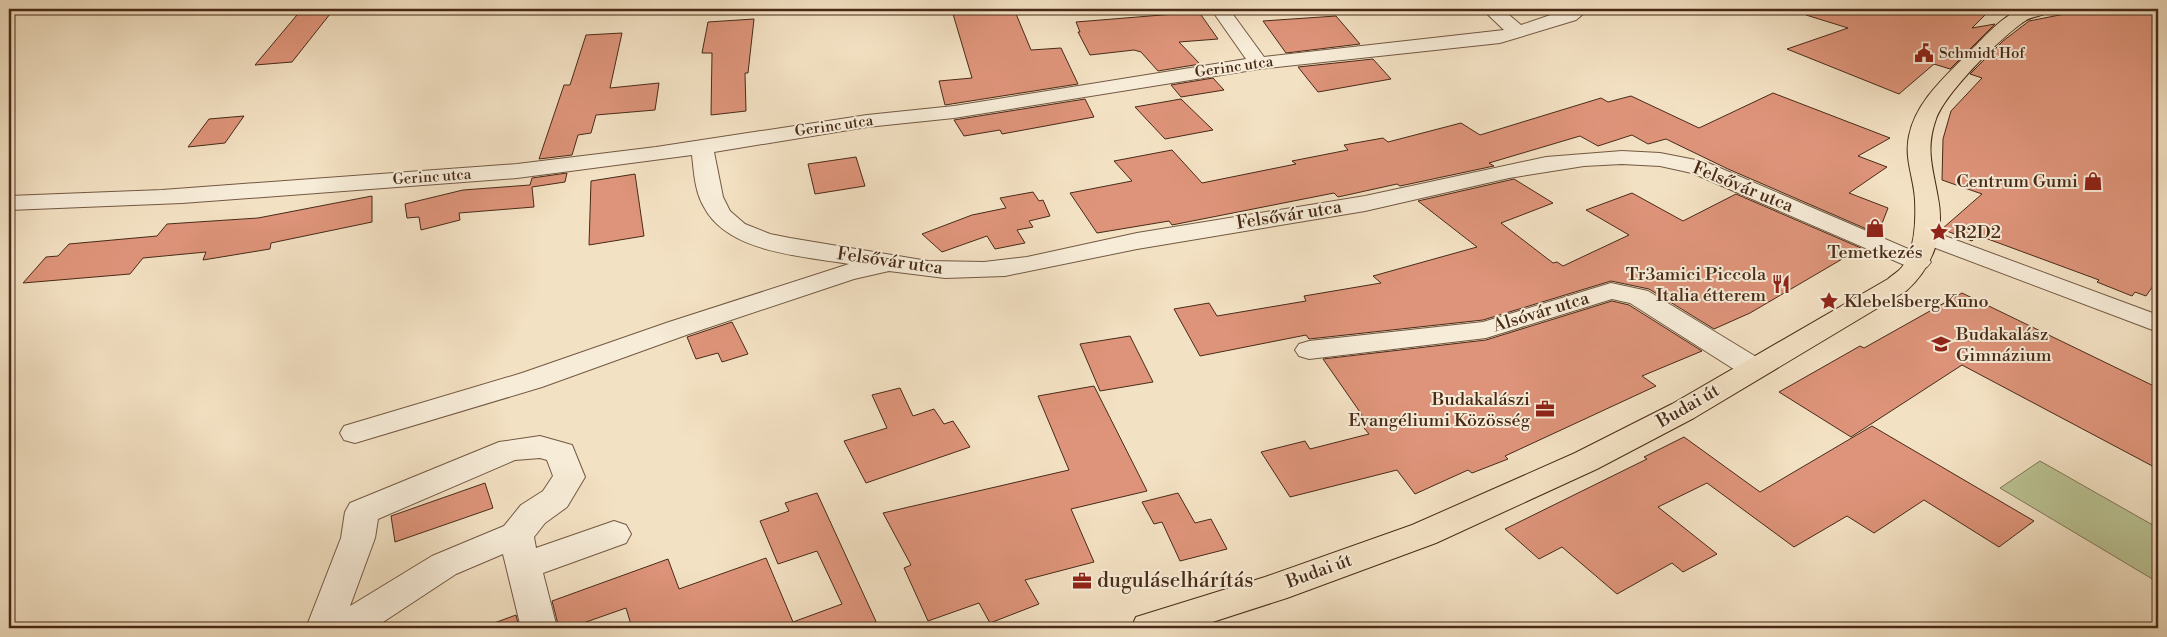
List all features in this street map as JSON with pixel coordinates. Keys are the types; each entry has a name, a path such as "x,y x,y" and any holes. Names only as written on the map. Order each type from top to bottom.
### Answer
{"main road":[{"name":"Budai út","path":"1154,628 1424,534 1586,461 1683,411 1752,368 1896,286 1911,273 1918,262 1926,236 1927,200 1918,158 1920,136 1926,117 1941,92 2006,26 2021,15 2043,9"}],"street":[{"path":"1220,9 1259,62"},
{"path":"1491,9 1514,28 1506,35"},
{"name":"Gerinc utca","path":"165,196 517,171 702,147 867,120 954,112 1259,62 1506,35 1570,16 1580,9"},
{"name":"Felsővár utca","path":"702,147 708,184 714,205 726,222 744,233 769,240 892,265 961,271 985,270 1394,197 1535,166 1574,159 1614,156 1650,158 1698,166 1918,262"},
{"name":"Gerinc utca","path":"9,202 271,192 362,186 165,196"},
{"path":"1926,236 2154,317"},
{"path":"355,433 532,380 679,328 849,272 892,265"},
{"name":"Alsóvár utca","path":"1309,350 1486,330 1616,291 1639,297 1752,368"},
{"path":"324,628 358,538 362,512 510,450 540,446 561,453 569,477 554,499 533,514 520,550 539,628"},
{"path":"342,628 377,609 444,565 614,534"}],"green space":[{"path":"2040,461 2158,528 2158,576 2154,580 2000,488"}],"building":[{"path":"302,9 334,9 292,62 255,65"},
{"path":"989,9 1014,9 1031,50 1061,48 1078,84 945,105 939,81 972,78 953,14 990,11"},
{"path":"1807,9 1991,9 1972,28 1995,24 1950,69 1934,64 1899,94 1787,49 1848,28 1806,15"},
{"path":"2090,9 2147,9 2158,13 2158,279 2146,296 2135,292 2132,296 2097,282 2099,280 1977,235 1972,241 1942,229 1982,194 1942,180 1943,139 1951,111 1982,78 1970,74 2003,41 2029,21"},
{"path":"1199,12 1218,39 1179,42 1200,64 1158,71 1141,52 1134,50 1090,55 1078,32 1080,32 1076,22"},
{"path":"1336,16 1360,44 1286,53 1263,21"},
{"path":"754,19 748,73 745,73 746,111 711,115 712,53 702,53 708,22"},
{"path":"622,33 610,88 659,83 655,110 596,115 591,133 578,135 572,155 539,159 564,85 570,85 586,35"},
{"path":"1373,59 1391,79 1318,92 1298,67"},
{"path":"1213,78 1224,90 1181,97 1171,85"},
{"path":"1773,93 1890,138 1858,156 1887,167 1849,193 1888,208 1878,234 1728,169 1666,139 1648,144 1632,135 1598,146 1580,136 1489,163 1494,166 1400,186 1397,184 1338,197 1334,193 1172,225 1169,221 1097,233 1070,193 1132,181 1114,161 1172,150 1202,183 1296,164 1292,161 1348,150 1344,145 1383,138 1388,142 1461,123 1480,135 1601,98 1608,102 1631,96 1699,128"},
{"path":"1085,99 1094,117 1002,134 1000,130 964,136 954,120"},
{"path":"1181,99 1213,130 1165,139 1135,107"},
{"path":"244,116 225,143 188,147 209,119"},
{"path":"856,157 865,186 815,194 808,164"},
{"path":"567,173 565,182 532,187 534,207 459,213 460,220 421,230 419,217 407,218 405,204 463,190 530,185 532,178"},
{"path":"635,174 644,236 589,245 591,181"},
{"path":"1514,179 1553,203 1501,223 1553,263 1557,262 1563,266 1629,235 1586,210 1632,193 1683,221 1736,194 1861,248 1750,313 1714,329 1649,289 1611,281 1483,320 1309,339 1306,335 1200,356 1174,309 1209,303 1217,316 1306,301 1304,296 1381,283 1373,276 1477,247 1418,201"},
{"path":"1033,192 1039,201 1043,200 1050,216 1029,221 1033,227 1017,230 1025,243 995,249 987,236 942,252 922,234 972,215 1006,208 1000,198"},
{"path":"372,196 372,222 271,243 270,249 203,260 206,252 143,258 130,274 23,283 46,257 58,256 69,244 157,236 167,224 258,218"},
{"path":"1962,293 2158,388 2158,469 1962,365 1851,437 1779,392 1860,346 1864,348"},
{"path":"1612,301 1629,305 1702,351 1642,376 1656,386 1505,456 1508,459 1472,473 1468,470 1415,494 1397,470 1290,497 1261,452 1305,441 1310,449 1369,434 1355,417 1362,415 1323,359 1486,340"},
{"path":"732,322 748,354 722,362 718,353 696,359 687,337"},
{"path":"1130,336 1153,382 1100,391 1080,344"},
{"path":"1094,386 1147,491 1071,509 1094,562 1025,580 1039,604 990,623 979,603 928,621 904,568 911,565 883,513 1069,470 1038,396"},
{"path":"900,388 913,416 934,409 944,424 953,421 970,447 866,483 844,441 887,428 872,395"},
{"path":"1872,426 2034,521 1999,547 1924,500 1874,533 1847,516 1794,547 1707,483 1658,507 1717,554 1683,572 1672,563 1617,594 1562,547 1539,559 1505,529 1647,459 1644,457 1684,437 1760,492"},
{"path":"485,483 493,508 395,542 391,516"},
{"path":"817,493 879,628 632,628 626,608 569,628 559,628 552,601 668,559 679,589 766,558 793,622 842,604 817,551 778,564 760,521 789,511 785,503"},
{"path":"1178,493 1195,523 1211,519 1227,549 1180,561 1162,522 1154,524 1142,502"},
{"path":"516,615 519,628 487,628 486,626"}],"place":[{"name":"Schmidt Hof","path":"1924,53"},
{"name":"Centrum Gumi","path":"2093,181"},
{"name":"Temetkezés","path":"1875,228"},
{"name":"R2D2","path":"1939,232"},
{"name":"Tr3amici Piccola Italia étterem","path":"1781,284"},
{"name":"Klebelsberg Kuno","path":"1829,301"},
{"name":"Budakalász Gimnázium","path":"1941,344"},
{"name":"Budakalászi Evangéliumi Közösség","path":"1545,409"},
{"name":"duguláselhárítás","path":"1082,581"}]}
